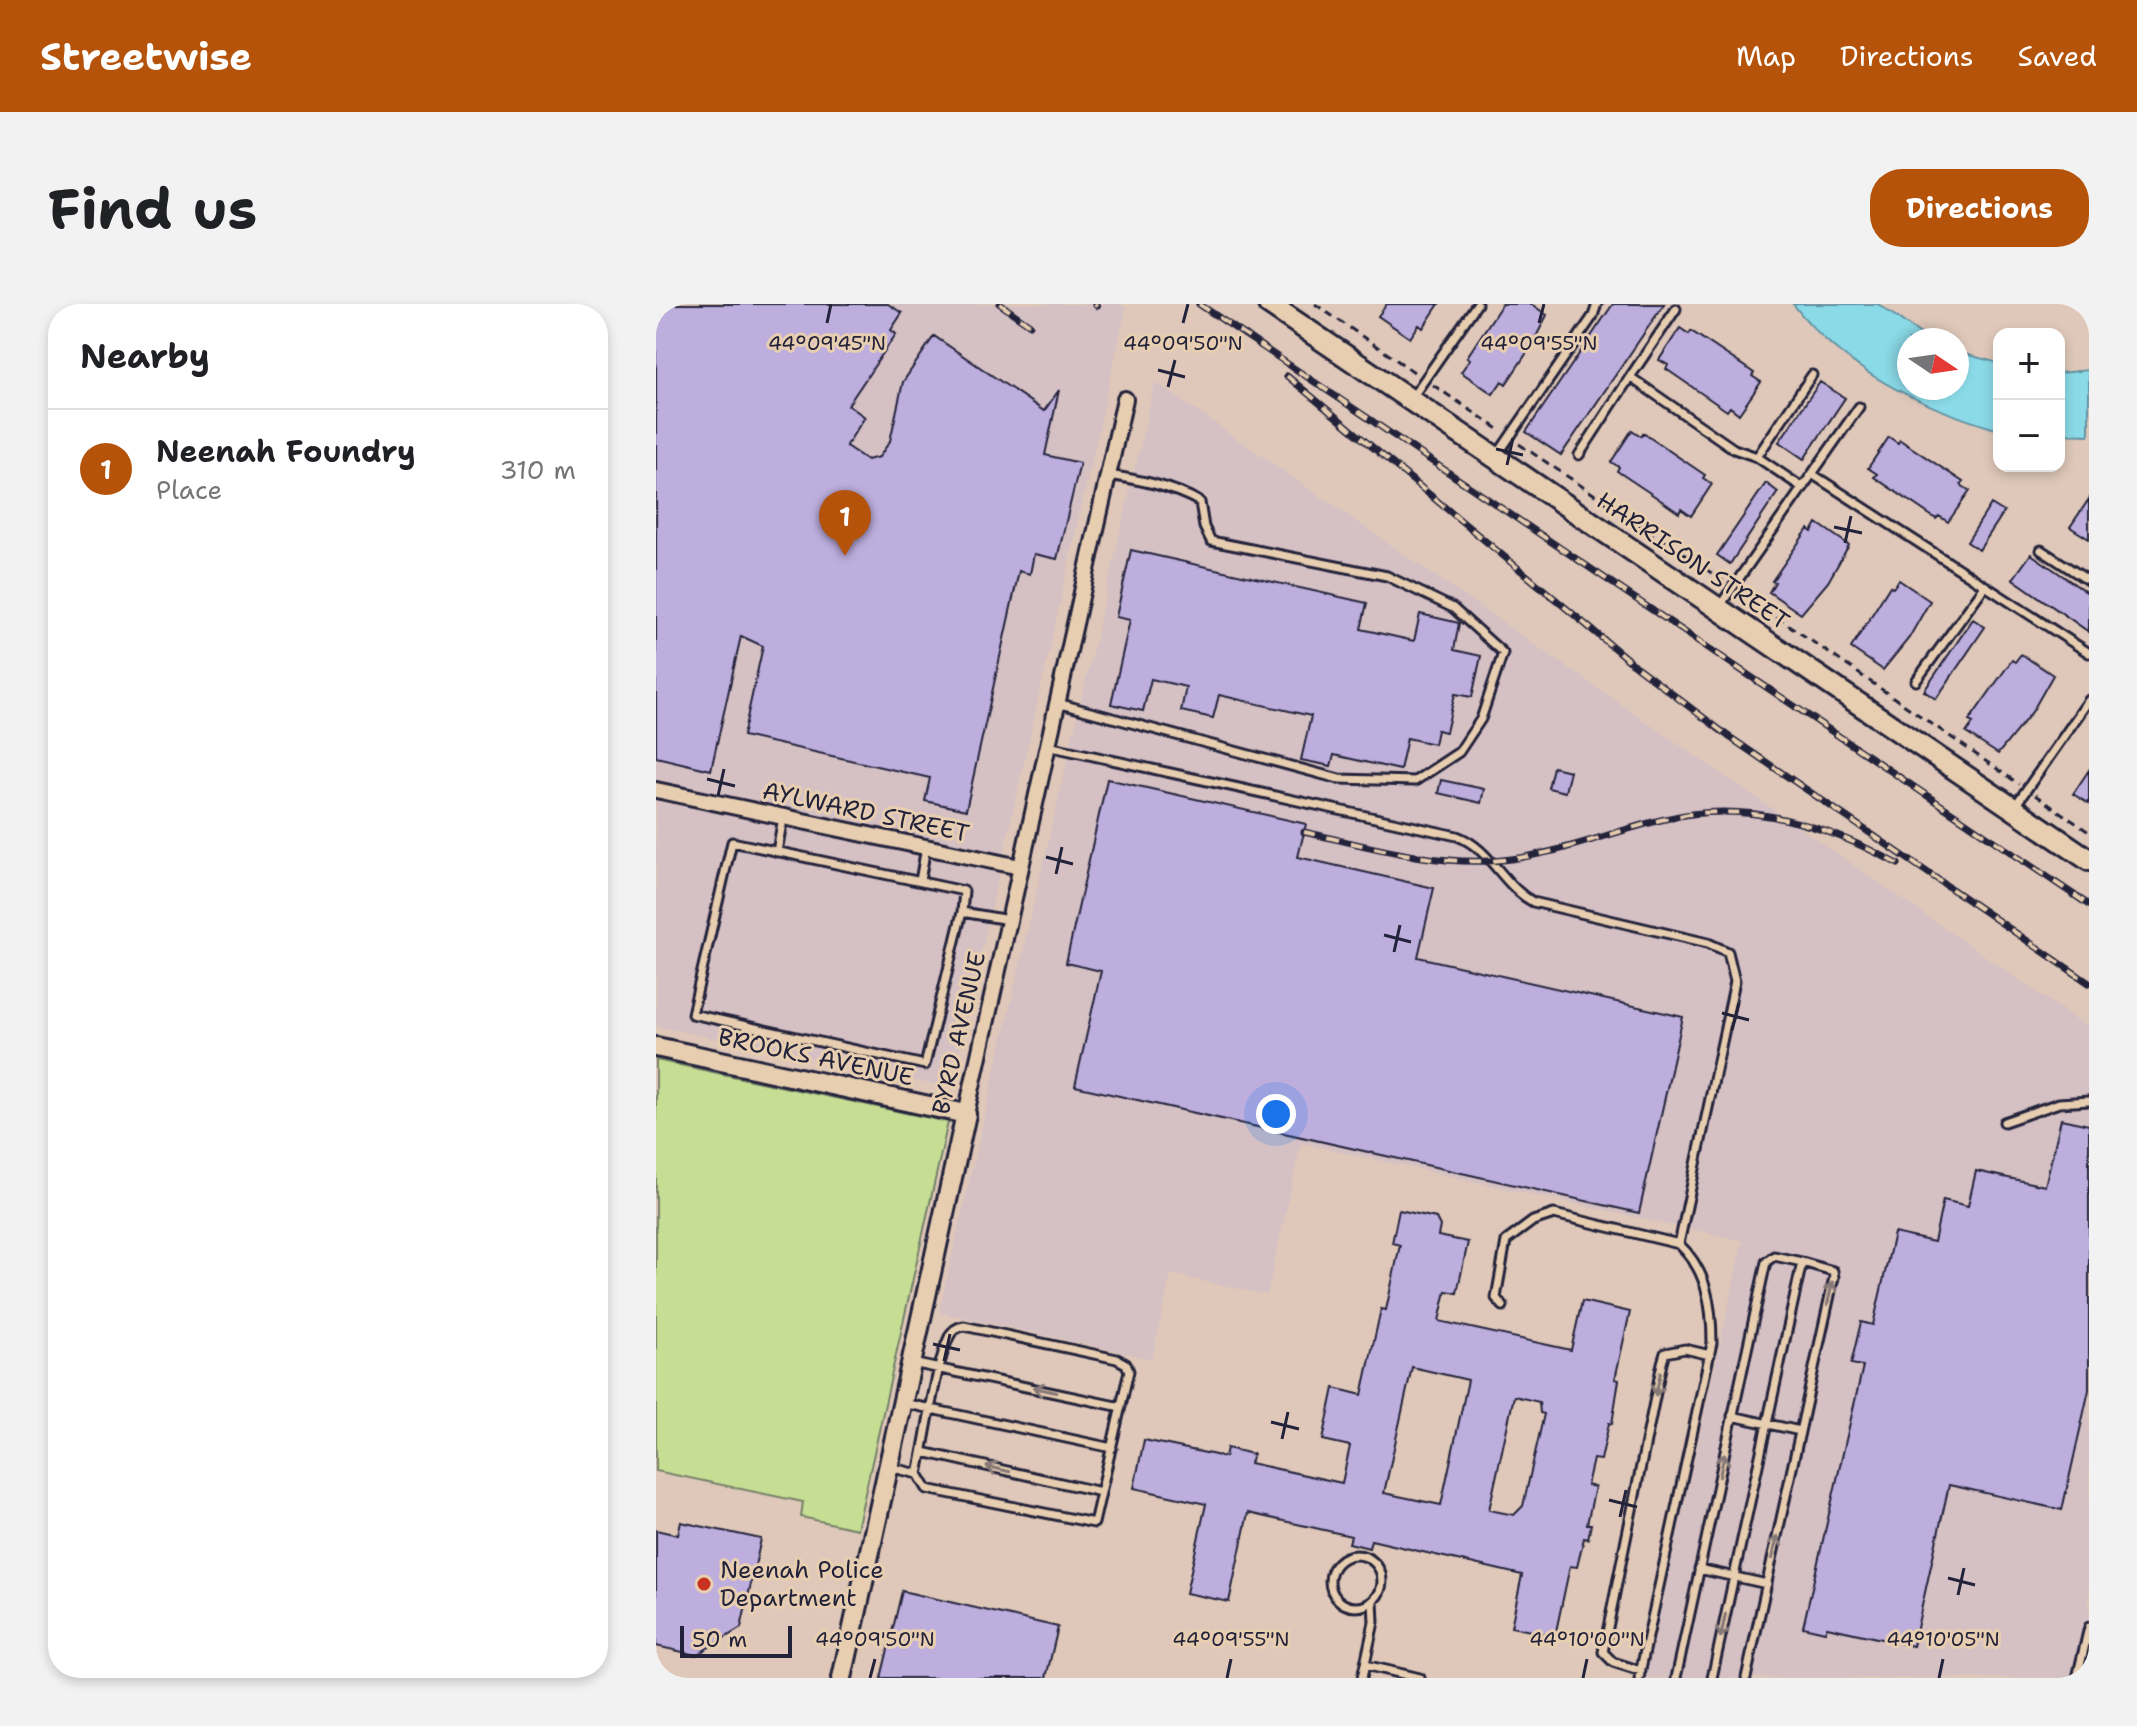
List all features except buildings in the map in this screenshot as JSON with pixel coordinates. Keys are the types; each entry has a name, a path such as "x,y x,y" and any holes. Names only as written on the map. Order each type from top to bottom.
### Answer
{"main road":[{"name":"HARRISON STREET","path":"1269,304 1494,460 2089,860"}],"street":[{"name":"BYRD AVENUE","path":"842,1678 1125,399"},
{"name":"AYLWARD STREET","path":"656,790 1020,867"},
{"name":"BROOKS AVENUE","path":"656,1047 966,1114"}],"lane":[{"path":"1410,401 1477,304"},
{"path":"1494,460 1593,316 1597,304"},
{"path":"1579,455 1676,309"},
{"path":"1757,457 1812,375"},
{"path":"1630,377 1734,449 1757,457 1803,488"},
{"path":"1718,609 1859,407"},
{"path":"1812,474 2089,653"},
{"path":"1057,703 1339,779 1415,781 1459,752 1481,719 1503,653 1453,608 1387,576 1211,541 1204,527 1200,502 1143,480 1108,475"},
{"path":"2041,550 2089,581"},
{"path":"1916,681 1985,586"},
{"path":"2014,808 2086,711 2089,700"},
{"path":"1048,746 1457,836 1483,849 1518,894 1533,902 1708,943 1728,952 1735,981 1679,1244"},
{"path":"777,852 783,817"},
{"path":"732,842 777,852 964,891 962,912 925,1065 692,1014 732,842"},
{"path":"920,881 926,847"},
{"path":"962,912 1009,920"},
{"path":"2004,1122 2071,1100 2089,1101"},
{"path":"1503,1306 1496,1298 1506,1241 1533,1221 1554,1214 1679,1244 1694,1258 1712,1306 1710,1355 1640,1675 1613,1662 1603,1652 1662,1363 1665,1353 1673,1349 1710,1355"},
{"path":"1676,1678 1766,1262 1774,1256 1833,1271 1834,1277 1746,1678"},
{"path":"1712,1678 1802,1262"},
{"path":"964,1326 1117,1359 1126,1364 1129,1371 1094,1523 927,1489 918,1474 941,1368 949,1336 956,1328 964,1326"},
{"path":"910,1362 1121,1407"},
{"path":"901,1402 1112,1448"},
{"path":"1732,1416 1800,1431"},
{"path":"923,1452 1101,1492"},
{"path":"887,1467 918,1474"},
{"path":"1362,1678 1375,1614 1373,1601 1382,1586 1379,1569 1367,1557 1342,1559 1330,1581 1335,1597 1357,1608 1373,1601"},
{"path":"1699,1569 1767,1584"},
{"path":"2077,1678 2089,1627"},
{"path":"1365,1665 1420,1678"}],"path":[{"path":"1315,304 2089,832"}],"shaded area":[{"path":"656,304 1120,304 1126,308 951,1088 656,1026"},
{"path":"1155,382 2089,1028 2089,1678 1645,1678 1743,1241 1301,1143 1267,1295 1171,1274 1152,1359 939,1312"}],"green space":[{"path":"656,1060 948,1122 857,1529 801,1517 803,1502 656,1471"}],"water":[{"path":"1793,304 1878,304 1912,328 1897,328 1897,390 1860,367 1813,328"},
{"path":"1969,355 1993,361 1993,428 1918,400 1969,400"},
{"path":"2089,370 2089,435 2065,434 2065,372"}],"railway":[{"path":"1000,304 1030,325"},
{"path":"1199,304 2089,905"},
{"path":"1287,376 1638,668 1728,736 2089,983"},
{"path":"1304,832 1419,857 1489,861 1556,850 1665,819 1726,812 1756,814 1814,827 1898,864"}],"place":[{"name":"Neenah Foundry","path":"845,556"},
{"name":"Neenah Police Department","path":"704,1584"}]}
